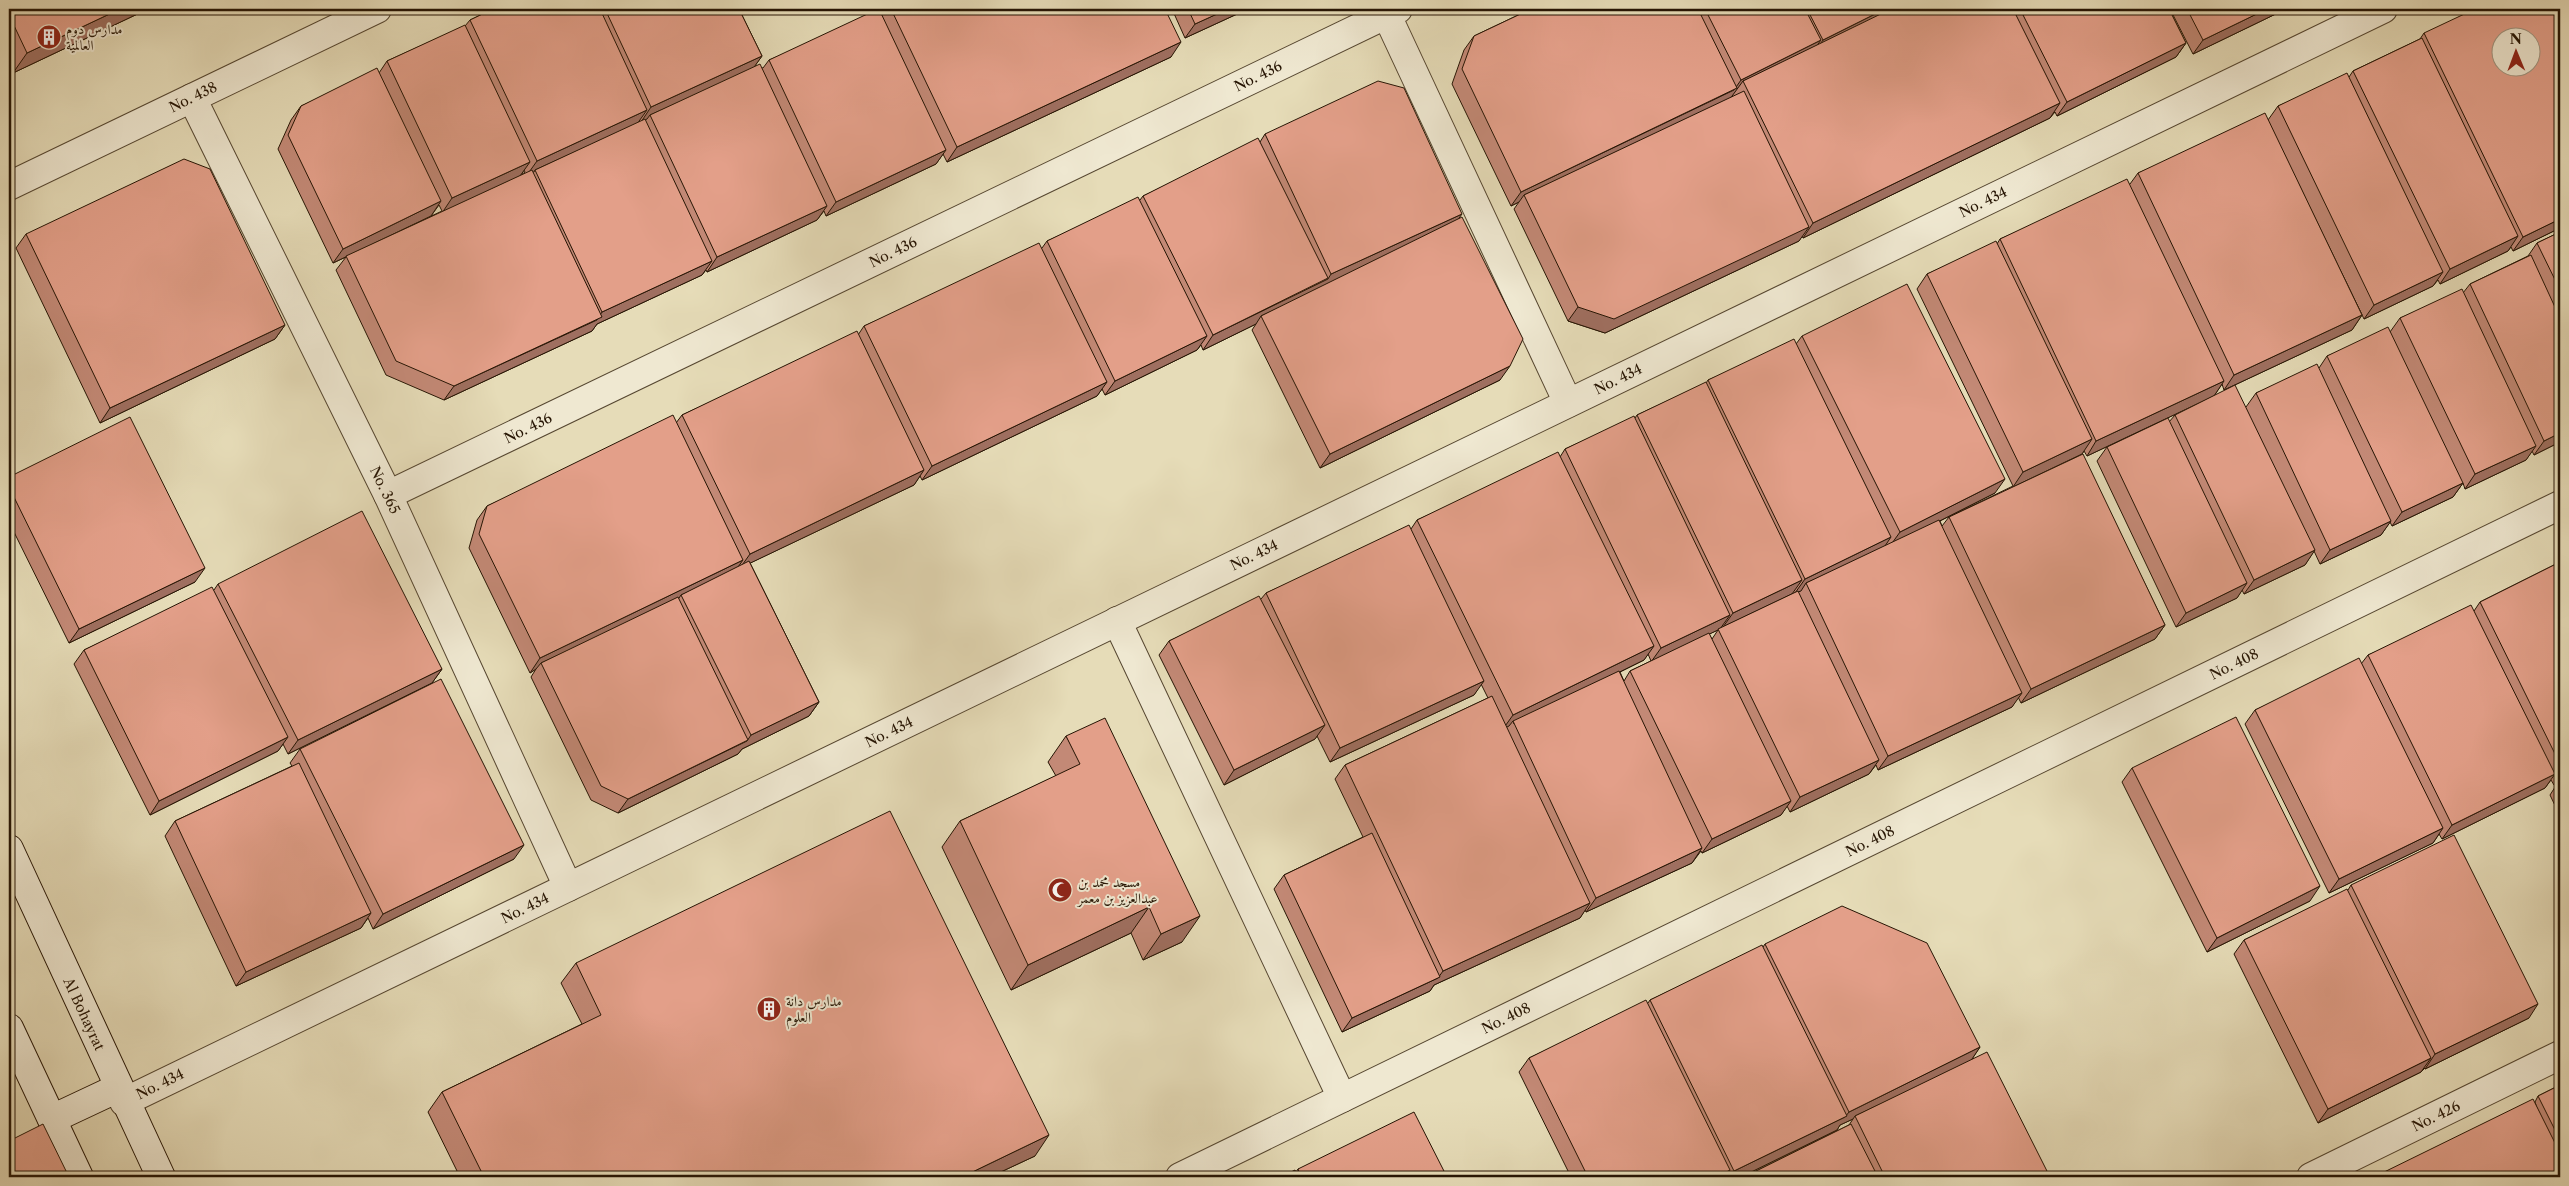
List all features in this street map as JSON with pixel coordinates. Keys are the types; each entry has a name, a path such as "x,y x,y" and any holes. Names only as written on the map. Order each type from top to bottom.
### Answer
{"street":[{"name":"No. 438","path":"9,186 377,9"},
{"name":"No. 434","path":"52,1119 121,1095 568,887 2383,9"},
{"path":"1389,11 1568,403"},
{"name":"No. 436","path":"388,495 1389,11"},
{"name":"No. 365","path":"192,98 388,495 568,887"},
{"name":"No. 408","path":"1180,1177 2560,505"},
{"path":"1118,622 1342,1098"},
{"name":"Al Bohayrat","path":"9,849 121,1095 161,1177"},
{"path":"9,1028 79,1177"},
{"name":"No. 426","path":"2311,1177 2560,1055"}],"building":[{"path":"9,9 120,9 27,53 9,15"},
{"path":"493,9 600,9 647,110 537,161 470,20"},
{"path":"605,9 739,9 762,56 651,107"},
{"path":"878,9 946,150 836,202 769,60"},
{"path":"891,9 1165,9 1181,42 957,147"},
{"path":"1188,9 1228,9 1195,24"},
{"path":"1531,9 1698,9 1737,88 1521,192 1462,69 1474,36"},
{"path":"1705,9 1805,9 1821,40 1741,80"},
{"path":"1807,9 1885,9 1823,40"},
{"path":"1891,9 2013,9 2060,103 1813,223 1743,81"},
{"path":"2020,9 2169,9 2186,43 2067,102"},
{"path":"2187,9 2267,9 2203,40"},
{"path":"2475,9 2560,9 2560,219 2523,237 2424,33"},
{"path":"465,25 530,162 452,198 387,61"},
{"path":"2422,38 2518,236 2450,269 2353,71"},
{"path":"760,64 827,206 717,257 650,115"},
{"path":"377,68 441,201 343,249 288,135 301,106"},
{"path":"2347,73 2443,272 2374,305 2278,106"},
{"path":"1378,81 1404,88 1462,214 1331,274 1265,134"},
{"path":"1744,91 1809,227 1614,319 1578,307 1524,195"},
{"path":"2265,113 2362,315 2234,375 2138,173"},
{"path":"645,119 712,261 602,312 535,170"},
{"path":"1258,138 1328,278 1213,335 1143,196"},
{"path":"184,159 210,169 285,325 110,408 26,234"},
{"path":"532,170 602,317 454,386 396,361 346,256"},
{"path":"2127,179 2224,381 2096,441 2000,239"},
{"path":"1138,197 1207,336 1115,381 1047,241"},
{"path":"1462,217 1523,339 1510,366 1330,454 1261,316"},
{"path":"2560,232 2560,290 2537,243"},
{"path":"1996,241 2092,439 2023,472 1927,274"},
{"path":"1039,243 1107,382 932,466 864,326"},
{"path":"2531,255 2560,318 2560,433 2544,441 2470,284"},
{"path":"1907,284 2005,479 1900,532 1802,336"},
{"path":"2462,289 2536,446 2475,474 2400,318"},
{"path":"2388,327 2463,483 2402,512 2327,356"},
{"path":"857,331 924,470 750,554 682,415"},
{"path":"1794,339 1891,537 1805,579 1708,380"},
{"path":"2317,364 2391,521 2330,550 2256,393"},
{"path":"1706,382 1802,580 1733,613 1637,415"},
{"path":"2235,385 2315,550 2254,580 2175,415"},
{"path":"673,415 743,560 540,658 479,534 487,506"},
{"path":"1634,416 1730,615 1661,648 1565,449"},
{"path":"130,417 205,568 79,629 9,487 9,477"},
{"path":"2168,418 2247,583 2186,613 2107,447"},
{"path":"1558,452 1654,646 1513,715 1417,520"},
{"path":"2083,454 2165,625 2031,689 1949,517"},
{"path":"362,511 442,669 298,740 218,584"},
{"path":"1939,520 2022,693 1888,756 1806,583"},
{"path":"1409,525 1484,681 1340,748 1266,593"},
{"path":"749,561 819,702 751,735 681,595"},
{"path":"2560,562 2560,764 2480,602"},
{"path":"212,587 288,737 159,801 84,650"},
{"path":"1798,591 1879,760 1800,797 1718,629"},
{"path":"1259,596 1325,725 1234,770 1169,641"},
{"path":"678,597 748,740 628,799 601,786 541,663"},
{"path":"2471,605 2555,774 2452,825 2368,655"},
{"path":"1709,633 1791,801 1712,839 1630,671"},
{"path":"2359,658 2443,828 2339,879 2255,710"},
{"path":"1619,671 1702,848 1596,898 1513,721"},
{"path":"441,679 524,845 383,914 300,749"},
{"path":"1492,696 1590,903 1443,971 1345,765"},
{"path":"2236,717 2320,886 2217,938 2132,768"},
{"name":"مسجد محمد بن عبدالعزيز بن معمر","path":"1105,718 1200,916 1161,934 1149,907 1028,965 960,821 1080,764 1066,736"},
{"path":"299,763 371,913 246,972 175,821"},
{"name":"مدارس دانة العلوم","path":"890,811 1049,1135 962,1177 484,1177 442,1092 601,1015 576,963"},
{"path":"1372,833 1440,977 1352,1018 1284,875"},
{"path":"2454,835 2538,1004 2435,1054 2351,885"},
{"path":"2347,889 2431,1058 2328,1109 2244,940"},
{"path":"1842,906 1927,943 1980,1047 1849,1112 1765,944"},
{"path":"1762,945 1847,1116 1734,1171 1650,1000"},
{"path":"1646,1000 1730,1170 1717,1177 1588,1177 1529,1058"},
{"path":"1987,1052 2050,1177 1885,1177 1855,1116"},
{"path":"2560,1085 2560,1140 2538,1096"},
{"path":"2533,1099 2560,1153 2560,1177 2374,1177"},
{"path":"1414,1112 1447,1177 1301,1177 1298,1169"},
{"path":"43,1124 69,1177 9,1177 9,1141"},
{"path":"1851,1124 1878,1177 1744,1177"},
{"path":"1295,1170 1298,1177 1281,1177"}],"place":[{"name":"مدارس دوم العالمية","path":"49,37"},
{"name":"مسجد محمد بن عبدالعزيز بن معمر","path":"1060,890"},
{"name":"مدارس دانة العلوم","path":"769,1009"}]}
